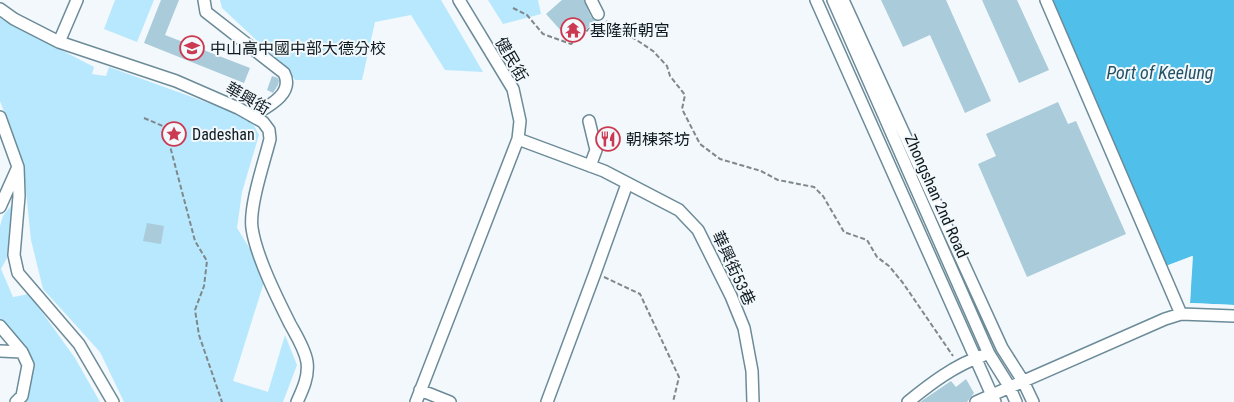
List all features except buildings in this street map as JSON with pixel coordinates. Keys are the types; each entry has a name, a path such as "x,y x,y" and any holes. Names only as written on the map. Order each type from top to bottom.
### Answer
{"street":[{"path":"59,42 78,0"},
{"path":"204,0 206,12 284,73 287,80 285,90 276,101 252,116"},
{"name":"健民街","path":"459,0 513,89 520,121 518,139"},
{"path":"591,0 600,16"},
{"path":"1046,0 1180,314"},
{"path":"819,5 840,1"},
{"name":"Zhongshan 2nd Road","path":"840,1 1002,348 1034,402"},
{"name":"Zhongshan 2nd Road","path":"840,1 989,354 1010,386 1016,402"},
{"name":"Zhongshan 2nd Road","path":"819,5 993,398"},
{"name":"華興街","path":"0,9 59,42 176,81 238,108 263,122 269,130 270,139 251,214 252,226 255,242 307,362 307,379 298,402"},
{"path":"0,116 18,167 19,196 14,255 18,274 79,344 113,402"},
{"path":"588,121 596,150 590,166"},
{"path":"416,402 518,139"},
{"name":"華興街53巷","path":"518,139 604,171 679,210 698,230 731,296 744,328 752,371 753,402"},
{"path":"0,207 18,167"},
{"path":"547,402 627,184"},
{"path":"976,402 993,398 1010,386 1180,314 1234,316"},
{"path":"0,326 22,352 28,365 22,396 16,402"},
{"path":"908,402 922,390 959,366 1002,348"},
{"path":"0,352 22,352"},
{"path":"420,390 450,402"}],"path":[{"path":"513,8 527,15 543,34 571,44 600,16 613,27 630,35 653,50 685,95 682,109 700,144 720,159 761,171 778,180 814,187 823,196 844,232 867,240 877,257 889,266 903,283 946,344 959,366"},
{"path":"144,118 165,127 196,241 207,261 204,286 196,310 199,335 222,402"},
{"path":"595,273 640,294 679,377 673,402"}],"shaded area":[{"path":"115,0 154,0 137,42 104,29"},
{"path":"220,0 441,0 483,72 445,70 411,15 375,22 362,80 295,80 283,65 222,8"},
{"path":"488,0 538,0 541,14 503,24"},
{"path":"0,18 94,67 92,74 106,76 109,67 250,118 259,135 242,192 237,228 253,254 264,282 233,381 268,392 285,335 297,365 283,402 124,402 100,352 43,289 31,240 23,162 0,101"},
{"path":"14,202 7,258 1,269 13,297 29,294 75,358 100,402 20,402 29,359 0,318 0,226 3,216"}],"water":[{"name":"Port of Keelung","path":"1048,0 1234,0 1234,305 1190,303 1192,256 1166,266"}],"pier":[{"path":"1193,256 1190,303 1234,305 1234,307 1188,305 1190,260 1166,268 1166,266"}],"place":[{"name":"基隆新朝宮","path":"573,30"},
{"name":"中山高中國中部大德分校","path":"192,48"},
{"name":"Dadeshan","path":"174,134"},
{"name":"朝棟茶坊","path":"608,139"}]}
